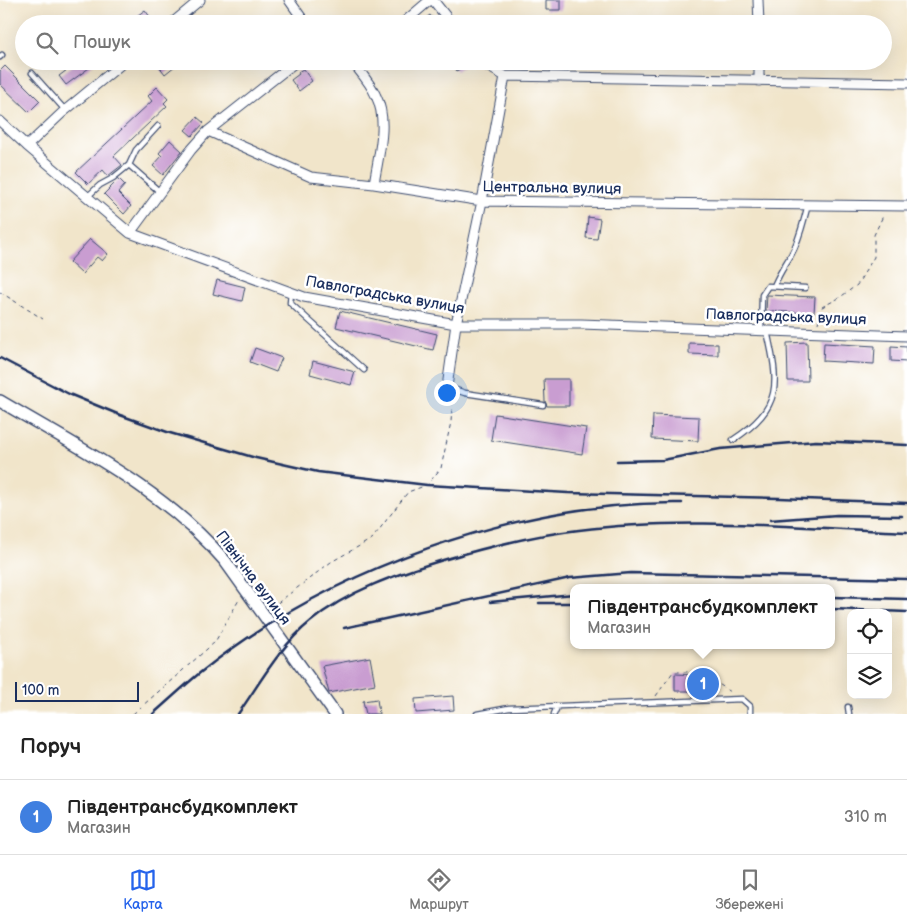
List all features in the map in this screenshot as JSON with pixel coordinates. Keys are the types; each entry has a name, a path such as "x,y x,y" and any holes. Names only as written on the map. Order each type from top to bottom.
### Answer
{"street":[{"path":"182,15 200,0"},
{"path":"289,0 300,15"},
{"path":"413,15 431,0 444,15"},
{"path":"758,0 758,15"},
{"path":"27,146 65,110 114,70"},
{"path":"130,233 191,150 208,131 286,70"},
{"path":"359,70 376,96 381,109 382,124 374,184"},
{"path":"494,70 505,76 907,84"},
{"path":"759,70 759,81"},
{"path":"450,388 456,324 482,201 505,76"},
{"name":"Павлоградська вулиця","path":"0,121 130,233 304,297 456,324 581,324 907,336"},
{"name":"Центральна вулиця","path":"208,131 311,177 374,184 482,201 907,206"},
{"name":"Північна вулиця","path":"0,401 139,484 182,517 212,546 335,714"}],"lane":[{"path":"32,73 65,110"},
{"path":"87,197 100,185 113,178 129,165 136,150 158,126"},
{"path":"129,165 160,192"},
{"path":"774,286 780,270 791,254 800,235 808,205"},
{"path":"733,440 748,430 766,411 776,386 775,365 764,330 762,295 768,286 805,288"},
{"path":"291,292 290,303 364,370"},
{"path":"450,388 465,393 542,405"},
{"path":"477,714 509,708 742,700 750,706 750,714"},
{"path":"554,714 557,706"},
{"path":"848,707 849,714"}],"path":[{"path":"816,332 822,307 840,298 857,285 874,257 874,235 887,206"},
{"path":"0,292 43,319"},
{"path":"263,614 331,562 372,539 408,492 427,485 441,468 451,422 450,388"},
{"path":"133,714 216,642 244,588"},
{"path":"651,703 673,672 700,672 742,700"}],"building":[{"path":"546,0 561,0 561,10 546,10"},
{"path":"145,10 149,15 138,15"},
{"path":"5,66 40,101 29,112 0,84 0,71"},
{"path":"67,70 86,70 66,85 59,76"},
{"path":"162,70 170,70 165,74"},
{"path":"304,70 312,81 299,91 291,80 299,74 298,72"},
{"path":"157,87 168,99 164,103 167,106 114,156 122,165 108,176 103,170 88,184 76,172 152,101 148,96"},
{"path":"197,117 204,123 192,136 185,130"},
{"path":"170,140 182,151 163,175 153,166 162,156 159,153"},
{"path":"119,179 125,185 118,193 131,206 124,214 104,194"},
{"path":"588,217 600,219 597,239 586,238"},
{"path":"90,239 108,254 102,261 97,257 82,274 69,262"},
{"path":"217,280 245,287 242,301 213,294"},
{"path":"767,295 815,297 814,313 766,311"},
{"path":"340,311 437,334 433,350 336,327"},
{"path":"807,342 808,381 788,381 787,343"},
{"path":"689,343 718,344 718,355 689,354"},
{"path":"824,343 875,346 874,364 823,361"},
{"path":"891,346 907,347 907,362 891,361"},
{"path":"255,348 282,358 276,372 250,362"},
{"path":"313,361 355,372 351,385 310,374"},
{"path":"544,379 569,379 569,406 547,406"},
{"path":"495,414 586,428 582,454 491,440"},
{"path":"653,415 699,417 698,441 652,439"},
{"path":"370,657 375,684 329,693 322,666"},
{"path":"675,674 699,675 699,691 675,691"},
{"path":"453,696 454,710 416,713 415,699"},
{"path":"377,699 379,714 366,714 363,701"}],"railway":[{"path":"0,358 69,394 170,433 256,458 318,472 427,485 568,493 907,503"},
{"path":"617,461 663,460 720,449 816,441 907,445"},
{"path":"153,714 201,672 252,635 308,602 367,573 428,548 491,528 555,514 619,505 682,503"},
{"path":"770,520 837,515 902,516"},
{"path":"238,714 289,642 324,611 356,592 390,578 426,565 476,551 527,538 562,532 660,524 743,524 907,532"},
{"path":"344,628 570,578 631,573 907,579"},
{"path":"490,602 570,594"},
{"path":"835,597 907,599"},
{"path":"539,603 570,603"},
{"path":"835,609 907,612"}],"place":[{"name":"Південтрансбудкомплект","path":"703,684"}]}
